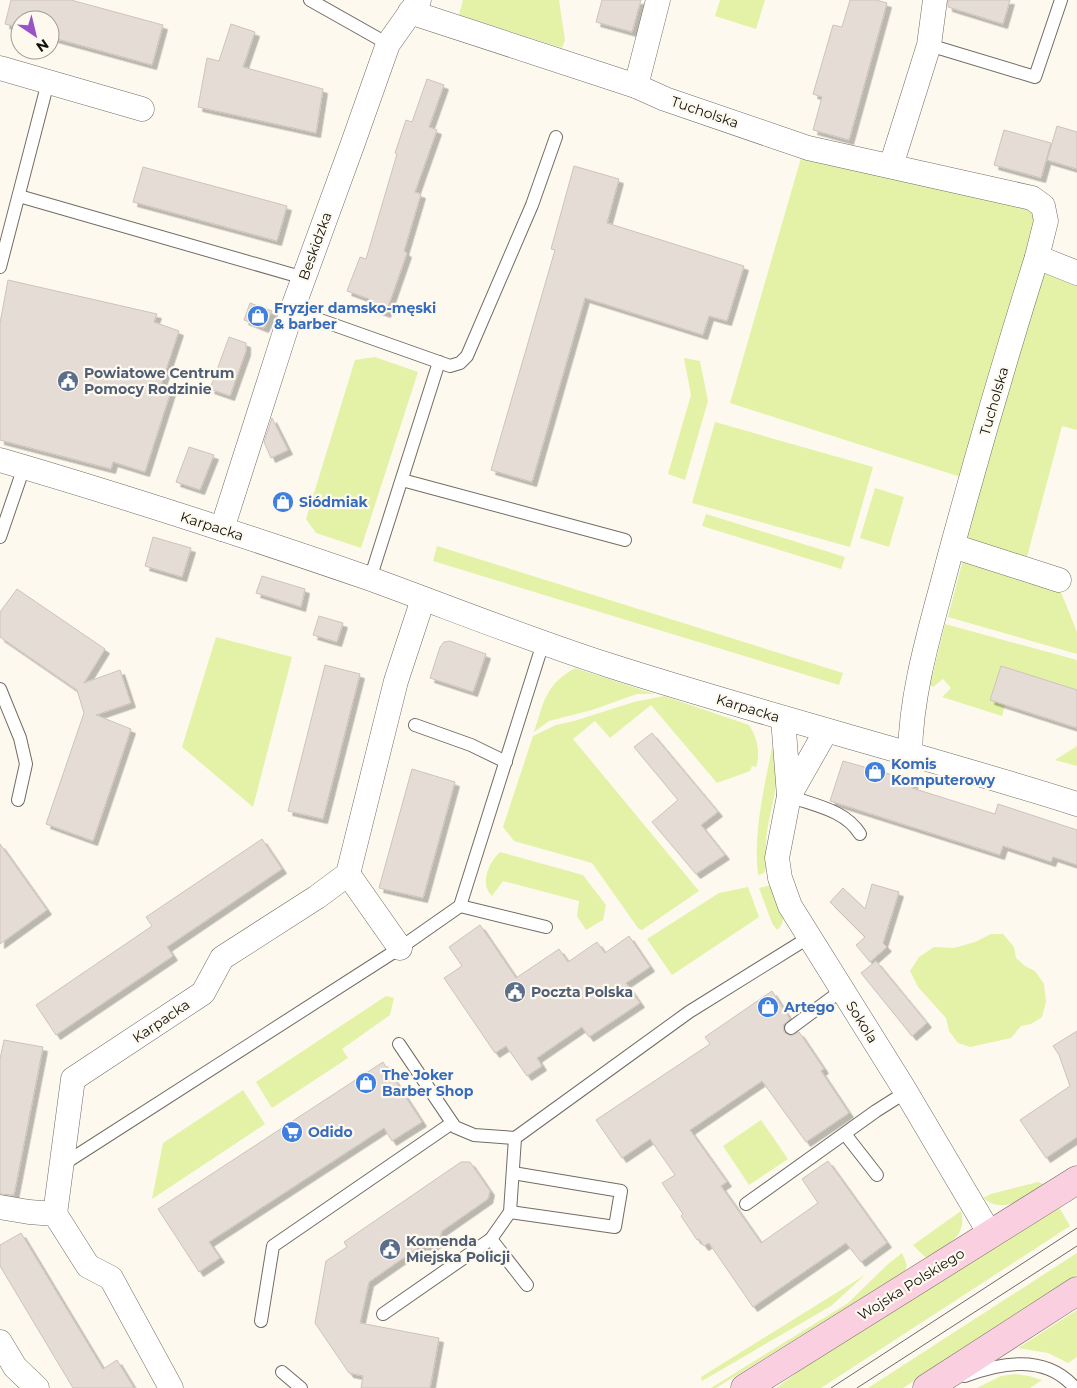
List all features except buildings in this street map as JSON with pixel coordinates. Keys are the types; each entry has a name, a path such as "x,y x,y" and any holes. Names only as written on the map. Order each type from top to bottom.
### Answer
{"street":[{"path":"636,86 658,0"},
{"path":"890,166 930,46 935,0"},
{"name":"Beskidzka","path":"222,528 292,310 388,44 415,6"},
{"name":"Tucholska","path":"415,6 636,86 665,99 808,148 1032,198 1043,206 1046,221 1037,257 963,504 916,691 911,725 910,754"},
{"path":"0,68 142,109"},
{"path":"1037,257 1077,272"},
{"name":"Karpacka","path":"0,460 222,528 370,579 607,665 1077,804"},
{"path":"953,546 1059,580"},
{"path":"400,948 348,874 396,681 423,599"},
{"name":"Sokola","path":"782,718 789,796 778,864 780,878 790,906 808,938 906,1092 990,1234"},
{"name":"Sokola","path":"789,796 826,731"},
{"name":"Karpacka","path":"55,1214 73,1080 203,993 222,958 348,874"},
{"name":"Wojska Polskiego","path":"745,1388 1077,1180"},
{"path":"0,1207 55,1214 88,1266 111,1278 171,1388"},
{"path":"927,1388 1077,1291"},
{"path":"0,1342 15,1367 37,1388"}],"lane":[{"path":"310,0 388,44"},
{"path":"930,46 1035,77 1061,0"},
{"path":"0,266 48,82"},
{"path":"292,310 450,366 460,362 467,356 532,205 556,137"},
{"path":"19,196 304,278"},
{"path":"370,579 439,362"},
{"path":"0,537 24,467"},
{"path":"402,480 625,540"},
{"path":"62,1165 400,948 460,906 543,642"},
{"path":"0,689 20,738 26,764 18,800"},
{"path":"414,725 471,744 506,762"},
{"path":"789,796 843,815 854,824 860,834"},
{"path":"460,906 546,927"},
{"path":"399,1044 455,1127 474,1135 515,1138 689,1012 808,938"},
{"path":"791,1028 842,990"},
{"path":"746,1204 876,1111 906,1092"},
{"path":"261,1320 273,1246 452,1123"},
{"path":"845,1134 877,1176"},
{"path":"383,1314 491,1239 510,1212 515,1138"},
{"path":"510,1212 615,1227 621,1191 513,1173"},
{"path":"491,1239 526,1285"},
{"path":"932,1388 986,1368 1010,1363 1032,1363 1048,1368 1058,1373 1075,1388"},
{"path":"282,1372 301,1388"}],"green space":[{"path":"463,0 559,0 565,40 562,48 459,15"},
{"path":"720,0 765,0 756,29 715,16"},
{"path":"808,148 1032,198 1037,257 1077,273 1077,430 1062,426 1024,568 953,546 970,480 730,403 801,158"},
{"path":"375,357 418,372 361,548 316,533 306,519 355,360"},
{"path":"684,358 700,361 708,401 685,480 668,474 691,395"},
{"path":"715,422 873,467 850,547 692,503"},
{"path":"875,488 904,497 889,547 860,538"},
{"path":"706,514 845,557 841,569 702,526"},
{"path":"437,546 843,673 839,685 433,561"},
{"path":"970,558 1057,587 1061,592 1077,632 1077,654 948,617 962,563"},
{"path":"945,624 1077,660 1077,690 1001,666 990,700 1005,705 1002,716 942,697 951,688 943,679 933,687 930,685"},
{"path":"216,637 292,657 253,807 182,747"},
{"path":"575,668 655,694 637,694 592,710 549,721 534,732 543,703 551,688 565,674"},
{"path":"664,696 749,725 756,740 758,756 756,767 752,766 750,771 717,783 651,705 610,738 595,721 573,739 699,891 642,930 638,928 592,863 514,841 503,827 533,736 556,725 634,702"},
{"path":"1077,746 1077,766 1055,760"},
{"path":"772,747 775,754 777,777 767,832 766,868 764,873 758,875 758,827"},
{"path":"500,852 583,875 606,905 603,920 586,930 577,916 579,901 503,881 492,896 486,885 487,873 492,861"},
{"path":"772,885 783,914 783,920 777,930 772,923 759,888"},
{"path":"748,887 759,917 672,975 647,939 719,893"},
{"path":"991,934 1003,934 1014,947 1016,958 1025,966 1035,971 1044,984 1046,1002 1042,1017 1031,1024 1021,1026 1011,1038 970,1047 958,1043 949,1031 946,1018 918,987 910,971 919,957 934,947 954,948 975,942"},
{"path":"386,996 394,998 390,1015 342,1049 348,1058 272,1108 256,1082"},
{"path":"243,1090 265,1124 152,1199 163,1143"},
{"path":"761,1120 788,1159 749,1185 723,1146"},
{"path":"1038,1182 1044,1184 1007,1205 991,1203 983,1198 991,1194"},
{"path":"1059,1207 1070,1226 821,1388 776,1388 802,1369"},
{"path":"961,1211 962,1220 959,1233 949,1244 925,1257 913,1245"},
{"path":"902,1253 907,1265 905,1272 716,1388 711,1388 848,1303"},
{"path":"1077,1253 1077,1275 903,1388 868,1388"},
{"path":"865,1275 831,1306 702,1381 701,1377"},
{"path":"1077,1310 1077,1357 1068,1363 1048,1353 1018,1348"},
{"path":"1015,1374 1042,1380 1030,1388 977,1388 1001,1376"}],"tram line":[{"path":"831,1388 1077,1228"},
{"path":"857,1388 1077,1246"}],"place":[{"name":"Fryzjer damsko-męski & barber","path":"258,316"},
{"name":"Powiatowe Centrum Pomocy Rodzinie","path":"68,381"},
{"name":"Siódmiak","path":"283,502"},
{"name":"Komis Komputerowy","path":"875,772"},
{"name":"Poczta Polska","path":"515,992"},
{"name":"Artego","path":"768,1007"},
{"name":"The Joker Barber Shop","path":"366,1083"},
{"name":"Odido","path":"292,1132"},
{"name":"Komenda Miejska Policji","path":"390,1249"}]}
